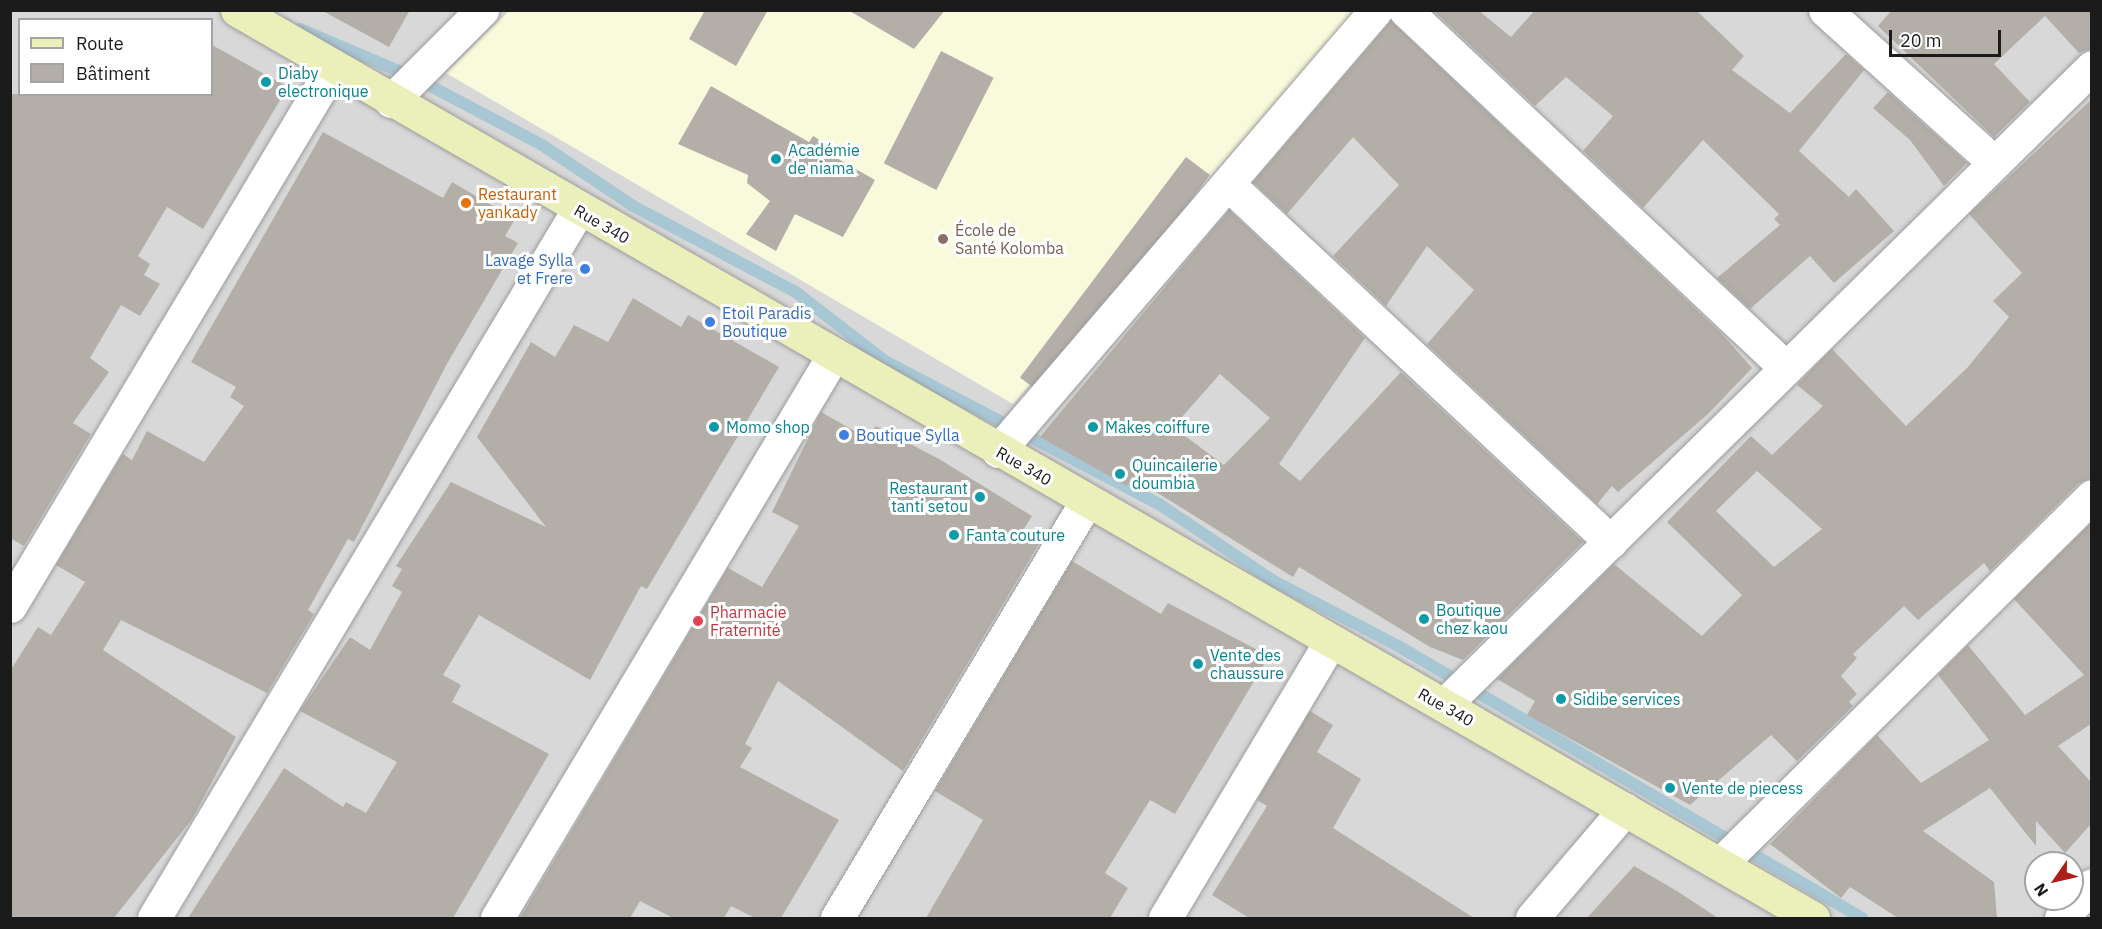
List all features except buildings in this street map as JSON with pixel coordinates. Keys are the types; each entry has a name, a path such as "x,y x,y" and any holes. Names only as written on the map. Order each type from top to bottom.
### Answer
{"street":[{"name":"Rue 340","path":"237,10 578,210 1813,918"},
{"path":"391,101 482,10"},
{"path":"999,451 1376,10"},
{"path":"1405,10 1785,367"},
{"path":"1825,10 1994,162"},
{"path":"10,606 333,67"},
{"path":"1444,705 2091,67"},
{"path":"1228,184 1611,542"},
{"path":"154,918 578,210"},
{"path":"497,918 833,356"},
{"path":"1720,864 2091,496"},
{"path":"837,918 1086,502"},
{"path":"1165,918 1330,642"},
{"path":"1532,918 1625,809"},
{"path":"2061,918 2091,885"}],"shaded area":[{"path":"11,11 2091,11 2091,918 11,918"},
{"name":"École de Santé Kolomba","path":"509,11 1355,11 1013,404 446,73"}],"waterway":[{"path":"300,29 417,79 542,145 633,206 797,293 885,361 1159,504 1272,580 1400,647 1862,918"}],"place":[{"name":"Diaby electronique","path":"266,82"},
{"name":"Académie de niama","path":"776,159"},
{"name":"Restaurant yankady","path":"466,203"},
{"name":"École de Santé Kolomba","path":"943,239"},
{"name":"Lavage Sylla et Frere","path":"585,269"},
{"name":"Etoil Paradis Boutique","path":"710,322"},
{"name":"Momo shop","path":"714,427"},
{"name":"Makes coiffure","path":"1093,427"},
{"name":"Boutique Sylla","path":"844,435"},
{"name":"Quincailerie doumbia","path":"1120,474"},
{"name":"Restaurant tanti setou","path":"980,497"},
{"name":"Fanta couture","path":"954,535"},
{"name":"Boutique chez kaou","path":"1424,619"},
{"name":"Pharmacie Fraternité","path":"698,621"},
{"name":"Vente des chaussure","path":"1198,664"},
{"name":"Sidibe services","path":"1561,699"},
{"name":"Vente de piecess","path":"1670,788"}]}
